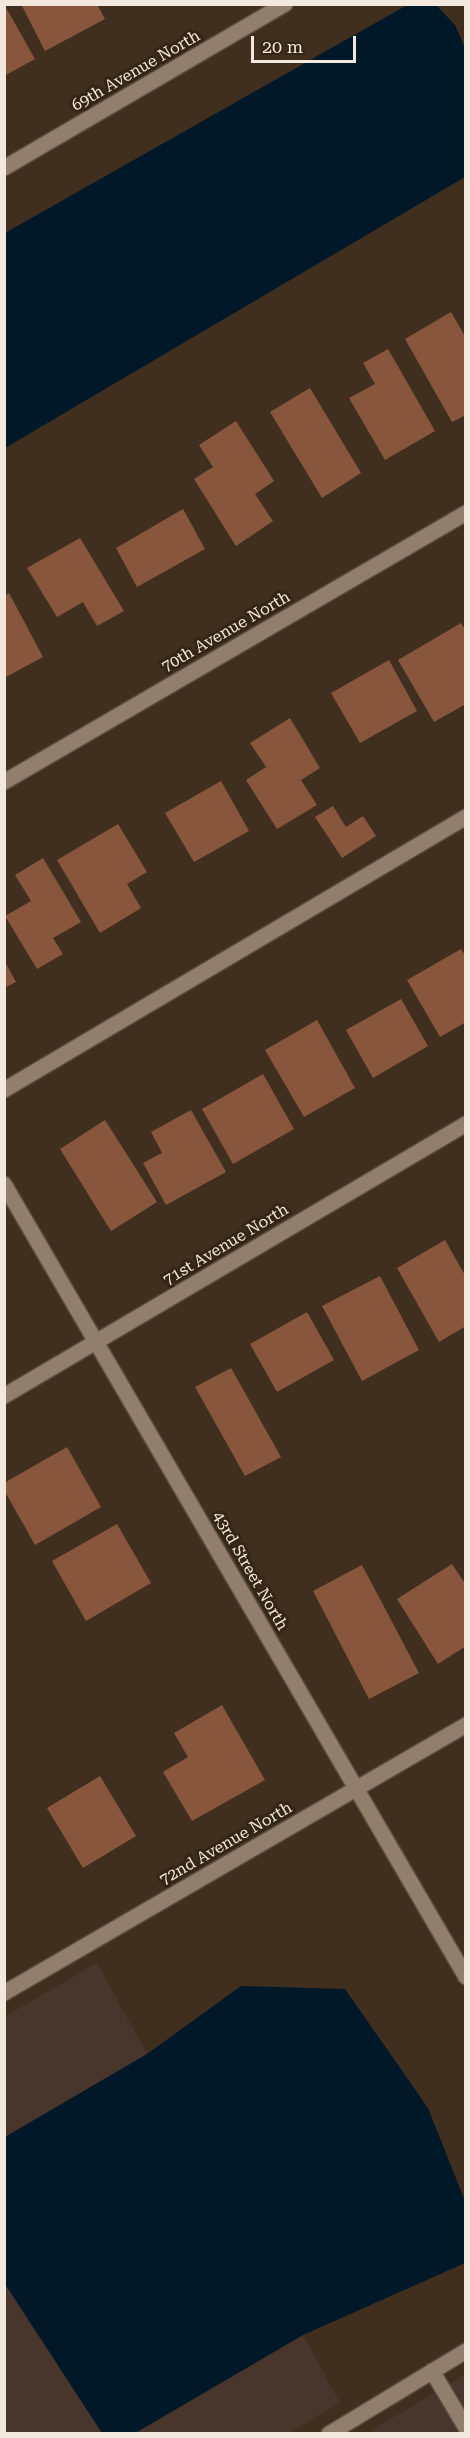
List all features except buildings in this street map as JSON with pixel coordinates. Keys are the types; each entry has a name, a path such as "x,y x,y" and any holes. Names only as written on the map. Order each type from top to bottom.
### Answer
{"street":[{"name":"69th Avenue North","path":"4,168 285,4"},
{"name":"70th Avenue North","path":"4,782 465,513"},
{"path":"4,1090 465,817"},
{"name":"71st Avenue North","path":"4,1396 465,1124"},
{"name":"43rd Street North","path":"4,1184 465,1977"},
{"name":"72nd Avenue North","path":"4,1993 465,1725"},
{"path":"329,2433 465,2351"},
{"path":"432,2371 465,2428"}],"shaded area":[{"path":"97,1963 147,2054 5,2137 4,2017"},
{"path":"5,2284 102,2433 5,2433"},
{"path":"303,2335 340,2403 289,2433 135,2434"},
{"path":"465,2375 465,2433 367,2433"}],"water":[{"path":"409,4 436,5 455,25 465,48 465,177 5,448 5,233"},
{"path":"241,1986 345,1989 428,2108 465,2201 465,2263 303,2335 135,2433 102,2433 5,2284 5,2137 147,2054"}]}
